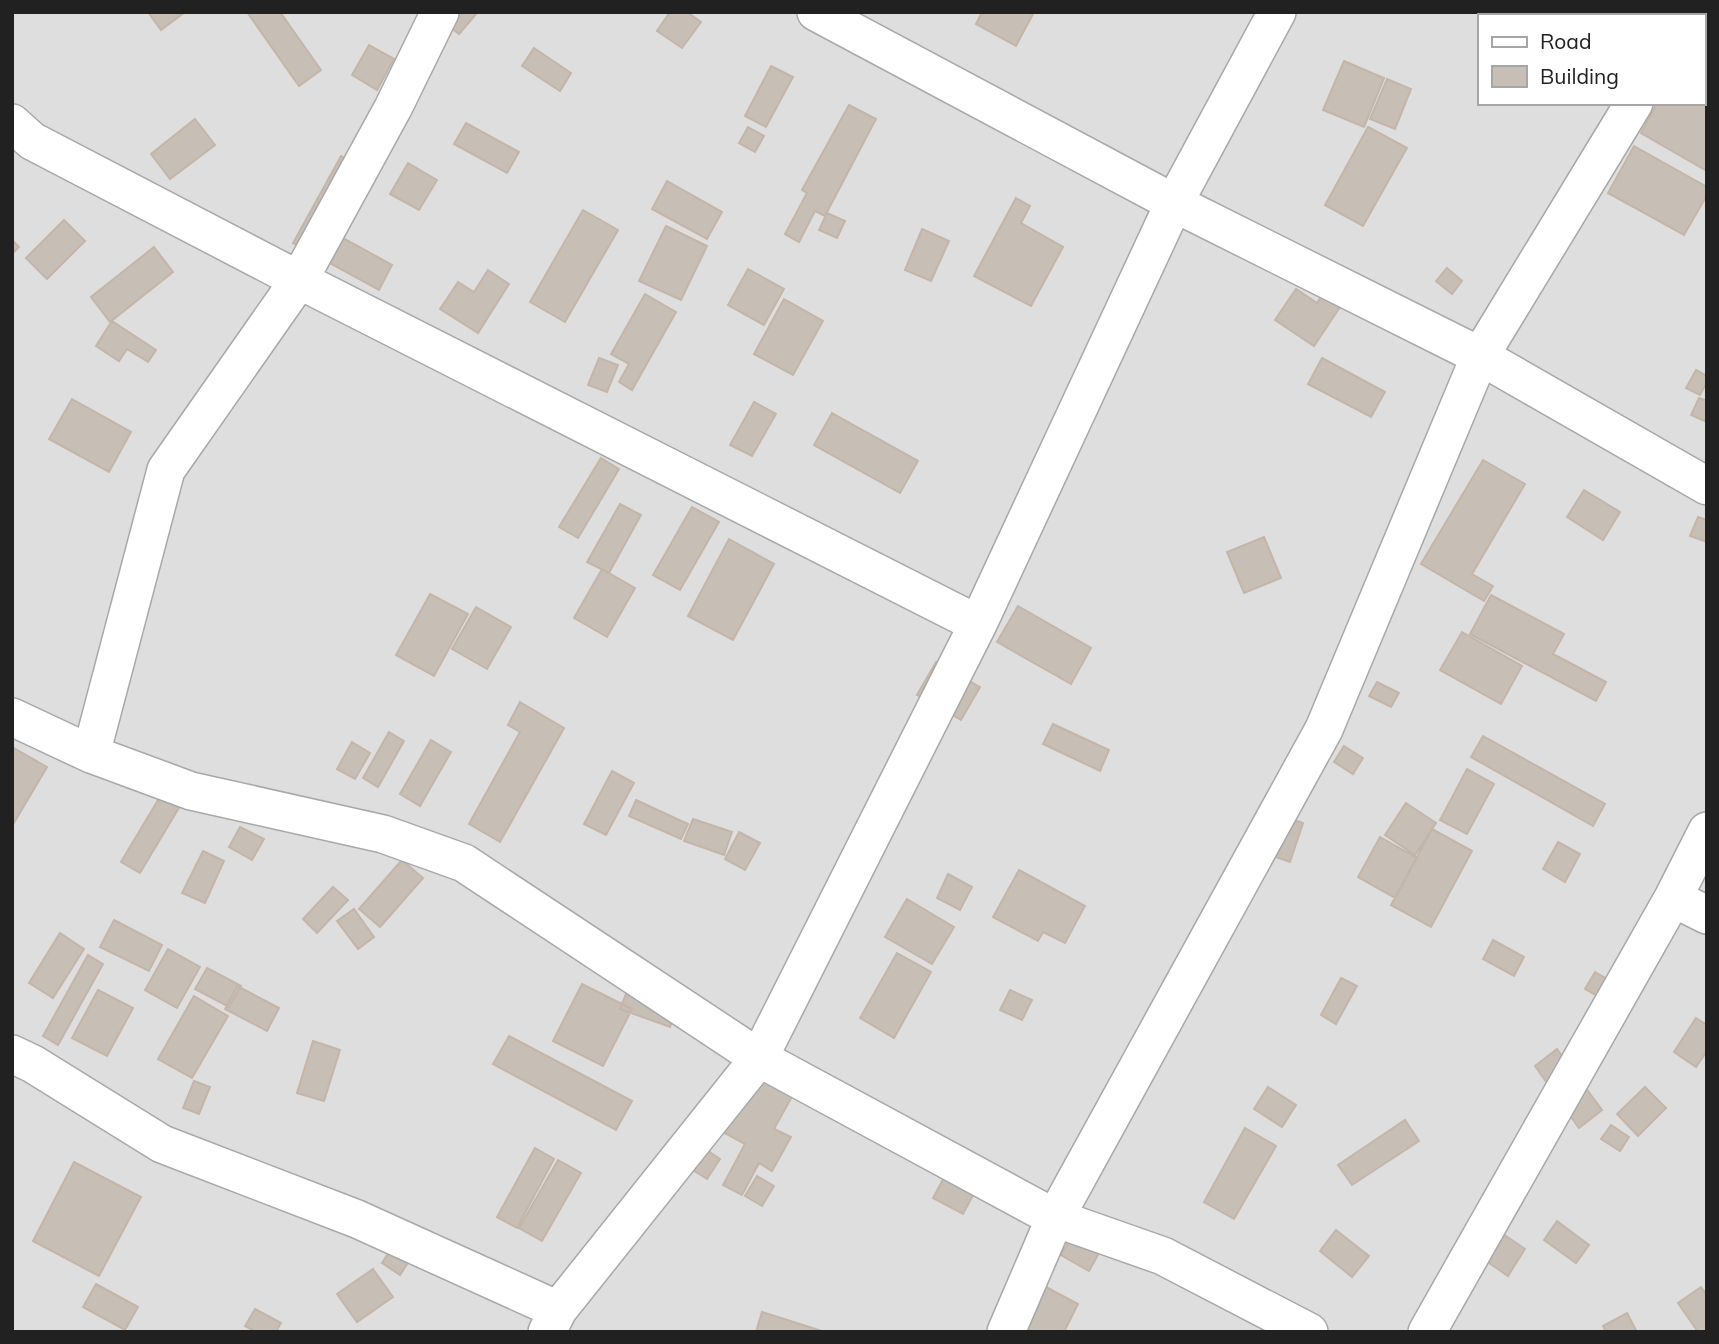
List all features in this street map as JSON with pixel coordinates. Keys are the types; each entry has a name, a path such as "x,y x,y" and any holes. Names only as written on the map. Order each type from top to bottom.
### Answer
{"street":[{"path":"91,754 166,470 299,279 393,108 440,12"},
{"path":"816,12 1174,202 1480,356 1707,486"},
{"path":"12,1054 33,1064 162,1144 357,1219 552,1321 759,1058 978,624 1174,202 1277,12"},
{"path":"1006,1332 1055,1218 1324,729 1480,356 1633,105"},
{"path":"12,123 32,141 978,624"},
{"path":"12,718 91,754 191,791 383,834 464,863 759,1058 1055,1218 1163,1256 1309,1332"},
{"path":"1427,1332 1673,898 1707,831"},
{"path":"1673,898 1707,915"}],"shaded area":[{"path":"12,12 1707,12 1707,1332 12,1332"}],"building":[{"path":"148,12 185,12 161,30"},
{"path":"247,12 280,12 321,70 299,86"},
{"path":"443,12 477,13 459,34 439,18"},
{"path":"670,12 687,12 701,22 682,48 657,31"},
{"path":"982,12 1034,12 1016,46 976,24"},
{"path":"1538,12 1570,12 1569,14 1537,14"},
{"path":"369,45 394,59 377,90 352,75"},
{"path":"534,48 571,73 560,91 522,66"},
{"path":"1344,61 1384,78 1364,127 1323,110"},
{"path":"771,66 793,77 766,127 745,116"},
{"path":"1387,79 1411,89 1395,129 1370,119"},
{"path":"849,105 876,119 825,216 815,211 799,242 785,234 807,193 802,190"},
{"path":"1656,105 1707,107 1707,171 1641,133"},
{"path":"195,119 215,145 170,179 151,154"},
{"path":"466,123 519,152 507,173 454,144"},
{"path":"748,127 764,136 755,152 739,143"},
{"path":"1368,127 1407,148 1363,226 1325,205"},
{"path":"1634,146 1707,187 1707,195 1684,235 1608,193"},
{"path":"341,156 369,172 336,234 392,265 379,290 293,243"},
{"path":"408,163 437,180 419,210 390,194"},
{"path":"667,181 722,212 707,239 652,209"},
{"path":"1016,198 1030,206 1021,223 1063,247 1031,306 974,276"},
{"path":"583,210 618,230 565,322 530,302"},
{"path":"827,213 845,221 837,238 819,230"},
{"path":"64,220 85,241 47,279 26,258"},
{"path":"666,226 707,246 681,300 639,281"},
{"path":"922,229 949,241 931,281 905,270"},
{"path":"12,240 19,247 12,254"},
{"path":"154,247 173,272 110,322 91,297"},
{"path":"1447,268 1462,281 1452,294 1436,281"},
{"path":"748,269 784,289 764,325 728,305"},
{"path":"488,270 509,284 478,333 440,309 458,282 474,292"},
{"path":"1330,283 1348,295 1314,346 1275,320 1296,289 1317,303"},
{"path":"645,294 676,312 632,390 619,382 629,364 611,354"},
{"path":"784,299 823,321 793,375 754,354"},
{"path":"112,321 156,350 148,362 127,349 119,361 96,346"},
{"path":"599,358 618,365 607,392 588,385"},
{"path":"1322,358 1385,392 1371,417 1308,384"},
{"path":"1696,370 1707,376 1700,395 1686,388"},
{"path":"1699,398 1707,401 1707,422 1691,415"},
{"path":"72,399 131,432 109,472 49,439"},
{"path":"754,402 776,414 752,456 730,445"},
{"path":"832,413 918,461 900,493 814,445"},
{"path":"601,458 619,469 578,538 559,527"},
{"path":"1483,460 1525,484 1472,574 1493,586 1484,601 1421,564"},
{"path":"1584,490 1620,512 1603,540 1567,517"},
{"path":"620,504 641,515 609,573 587,562"},
{"path":"692,507 719,522 680,590 653,575"},
{"path":"1698,517 1707,520 1707,542 1690,536"},
{"path":"1264,537 1281,578 1244,593 1227,552"},
{"path":"729,539 774,564 733,640 688,616"},
{"path":"602,569 635,588 607,637 574,618"},
{"path":"430,594 468,614 434,676 396,655"},
{"path":"1491,595 1564,634 1553,654 1606,682 1596,701 1470,634"},
{"path":"1018,606 1091,648 1071,684 997,642"},
{"path":"476,607 511,627 487,669 452,649"},
{"path":"1462,632 1522,666 1501,704 1440,670"},
{"path":"936,662 980,687 961,720 917,695"},
{"path":"1377,682 1399,693 1391,707 1369,696"},
{"path":"520,702 564,728 500,842 469,824 520,732 508,725"},
{"path":"1053,724 1109,750 1100,771 1043,744"},
{"path":"389,732 404,741 378,787 363,778"},
{"path":"1483,736 1605,804 1593,826 1471,757"},
{"path":"431,740 451,752 420,806 400,794"},
{"path":"352,742 370,753 355,779 337,769"},
{"path":"1344,746 1363,758 1353,774 1334,762"},
{"path":"12,747 47,767 12,826"},
{"path":"1467,769 1494,784 1467,834 1440,820"},
{"path":"612,771 634,783 606,835 584,824"},
{"path":"161,795 180,806 140,873 121,862"},
{"path":"636,800 688,824 681,839 629,816"},
{"path":"1406,803 1436,823 1415,855 1385,835"},
{"path":"1280,815 1303,823 1290,862 1267,854"},
{"path":"693,819 732,832 724,855 684,841"},
{"path":"240,827 264,839 252,860 229,847"},
{"path":"1432,829 1472,851 1431,927 1391,905"},
{"path":"739,832 760,843 745,870 725,859"},
{"path":"1380,837 1417,858 1395,898 1358,877"},
{"path":"1558,842 1580,854 1565,882 1543,869"},
{"path":"203,851 224,861 205,903 182,893"},
{"path":"402,860 423,878 380,927 359,909"},
{"path":"1019,870 1085,906 1065,943 1043,932 1038,941 993,917"},
{"path":"948,874 972,887 960,910 937,898"},
{"path":"333,887 348,900 317,933 303,919"},
{"path":"907,899 954,927 932,964 885,937"},
{"path":"354,909 374,937 358,949 337,921"},
{"path":"114,920 162,945 149,971 100,947"},
{"path":"60,933 84,949 53,998 29,983"},
{"path":"1493,940 1524,957 1514,976 1483,959"},
{"path":"168,949 200,967 177,1008 145,990"},
{"path":"897,953 931,972 894,1038 860,1018"},
{"path":"88,955 103,964 58,1045 43,1036"},
{"path":"207,968 241,986 229,1007 195,989"},
{"path":"1595,972 1614,983 1604,1000 1585,989"},
{"path":"1341,978 1357,986 1336,1024 1321,1015"},
{"path":"582,984 632,1009 603,1066 553,1041"},
{"path":"237,986 279,1008 267,1031 225,1009"},
{"path":"628,989 677,1007 670,1027 620,1009"},
{"path":"98,990 133,1008 107,1056 72,1038"},
{"path":"1010,990 1032,1000 1022,1020 1000,1010"},
{"path":"194,996 228,1016 192,1078 158,1059"},
{"path":"1696,1018 1707,1025 1707,1051 1696,1067 1674,1052"},
{"path":"509,1036 632,1101 616,1130 493,1064"},
{"path":"313,1041 340,1050 324,1101 297,1093"},
{"path":"1557,1049 1602,1110 1579,1128 1535,1066"},
{"path":"764,1065 799,1084 774,1129 791,1137 772,1171 759,1163 742,1195 723,1185 745,1144 699,1119"},
{"path":"194,1081 210,1087 199,1114 183,1108"},
{"path":"1268,1087 1296,1105 1282,1127 1254,1109"},
{"path":"1645,1087 1666,1108 1638,1136 1617,1114"},
{"path":"1405,1120 1419,1141 1352,1185 1338,1165"},
{"path":"1611,1125 1629,1137 1620,1151 1601,1139"},
{"path":"1245,1128 1276,1146 1234,1219 1204,1202"},
{"path":"701,1146 720,1159 707,1179 688,1167"},
{"path":"535,1148 554,1159 517,1228 497,1217"},
{"path":"956,1155 986,1171 963,1214 933,1198"},
{"path":"558,1160 581,1173 542,1241 519,1228"},
{"path":"74,1162 141,1197 99,1276 33,1241"},
{"path":"757,1176 774,1186 762,1206 745,1196"},
{"path":"1081,1219 1109,1235 1089,1271 1061,1255"},
{"path":"1481,1219 1525,1249 1508,1276 1463,1245"},
{"path":"1557,1221 1589,1245 1576,1263 1544,1240"},
{"path":"1336,1230 1369,1256 1352,1277 1320,1251"},
{"path":"395,1243 413,1255 400,1275 382,1263"},
{"path":"373,1269 393,1297 357,1322 337,1294"},
{"path":"96,1284 138,1307 125,1330 83,1307"},
{"path":"1044,1286 1078,1304 1064,1332 1031,1332 1022,1327"},
{"path":"1701,1287 1707,1295 1707,1332 1698,1332 1678,1303"},
{"path":"255,1309 281,1323 276,1332 256,1332 245,1326"},
{"path":"762,1312 825,1332 756,1332"},
{"path":"1627,1313 1637,1332 1606,1332 1603,1326"}]}
